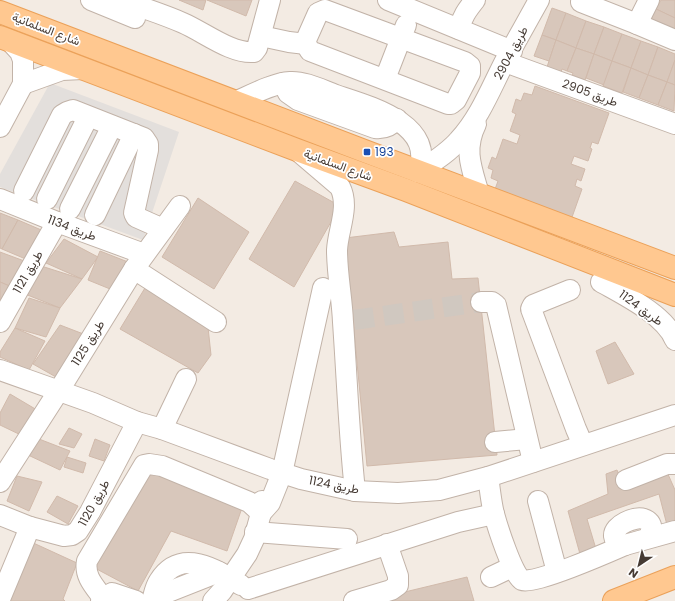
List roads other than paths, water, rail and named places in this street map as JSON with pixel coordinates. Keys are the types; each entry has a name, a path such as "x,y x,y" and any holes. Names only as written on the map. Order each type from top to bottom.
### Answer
{"main road":[{"name":"شارع السلمانية","path":"0,12 418,172 675,268"},
{"name":"شارع السلمانية","path":"5,38 83,69 406,190 675,295"},
{"path":"614,601 675,577"}],"street":[{"path":"91,0 138,20 190,39 248,52 254,52 257,48 270,0"},
{"path":"122,0 182,22 229,47"},
{"name":"طريق 2905","path":"388,0 459,29 508,56 675,124"},
{"path":"459,29 464,15 475,0"},
{"name":"طريق 2904","path":"418,172 444,155 472,124 539,0"},
{"path":"637,24 649,0"},
{"path":"581,2 675,40"},
{"path":"325,10 401,38 465,62 470,66 470,73 456,100 451,104 444,103 313,53 307,48 306,44 306,40 317,16 320,12 325,10"},
{"path":"385,80 411,10"},
{"path":"261,36 306,44"},
{"path":"0,128 23,84 23,60 20,52 5,38"},
{"path":"23,84 62,70 83,69"},
{"path":"236,102 283,83 291,82 305,84 372,107 397,120 415,137 421,149 422,158 418,172"},
{"name":"طريق 2904","path":"479,194 468,154 474,129 480,118 483,106"},
{"path":"24,191 62,116 73,110 144,138 148,144 148,150 134,213 136,217 163,229"},
{"path":"47,200 88,117"},
{"name":"طريق 1121","path":"0,322 63,216 112,126"},
{"path":"95,215 134,134"},
{"path":"297,150 340,187 344,194 344,208 337,262 348,321 350,440 355,491"},
{"name":"طريق 1134","path":"0,199 63,216 139,262 216,322"},
{"name":"طريق 1125","path":"0,482 139,262 180,206"},
{"name":"طريق 1124","path":"601,282 651,313 664,324 675,340"},
{"path":"261,513 249,502 234,494 162,466 149,464 144,465 87,561 85,569 88,577 102,599 112,593 147,600 224,575 247,554 254,539 261,513 270,503 276,471 323,288"},
{"path":"570,290 533,305 532,309 583,445"},
{"path":"481,302 492,302 496,305 533,462"},
{"name":"طريق 1124","path":"0,370 58,392 93,403 137,422 162,429 276,471 355,491 398,493 439,490 482,479 675,415"},
{"path":"162,429 186,379"},
{"name":"طريق 1120","path":"0,515 30,527 64,536 72,535 78,531 90,512 137,422"},
{"path":"495,442 527,439"},
{"path":"626,480 667,464 675,464"},
{"path":"482,479 512,568 518,578 527,581 557,572 625,545 618,543 614,537 615,529 620,524 638,518 647,520 652,527 649,536 646,539 675,530"},
{"path":"538,501 557,572"},
{"path":"224,575 249,595 387,544 458,522 494,514"},
{"path":"0,599 30,527"},
{"path":"255,532 348,539"},
{"path":"366,599 391,590 398,585 398,576 387,544"},
{"path":"491,577 512,568"},
{"path":"215,600 224,575"}],"tunnel":[{"path":"354,320 481,302"}],"place":[{"name":"193","path":"367,152"}]}
